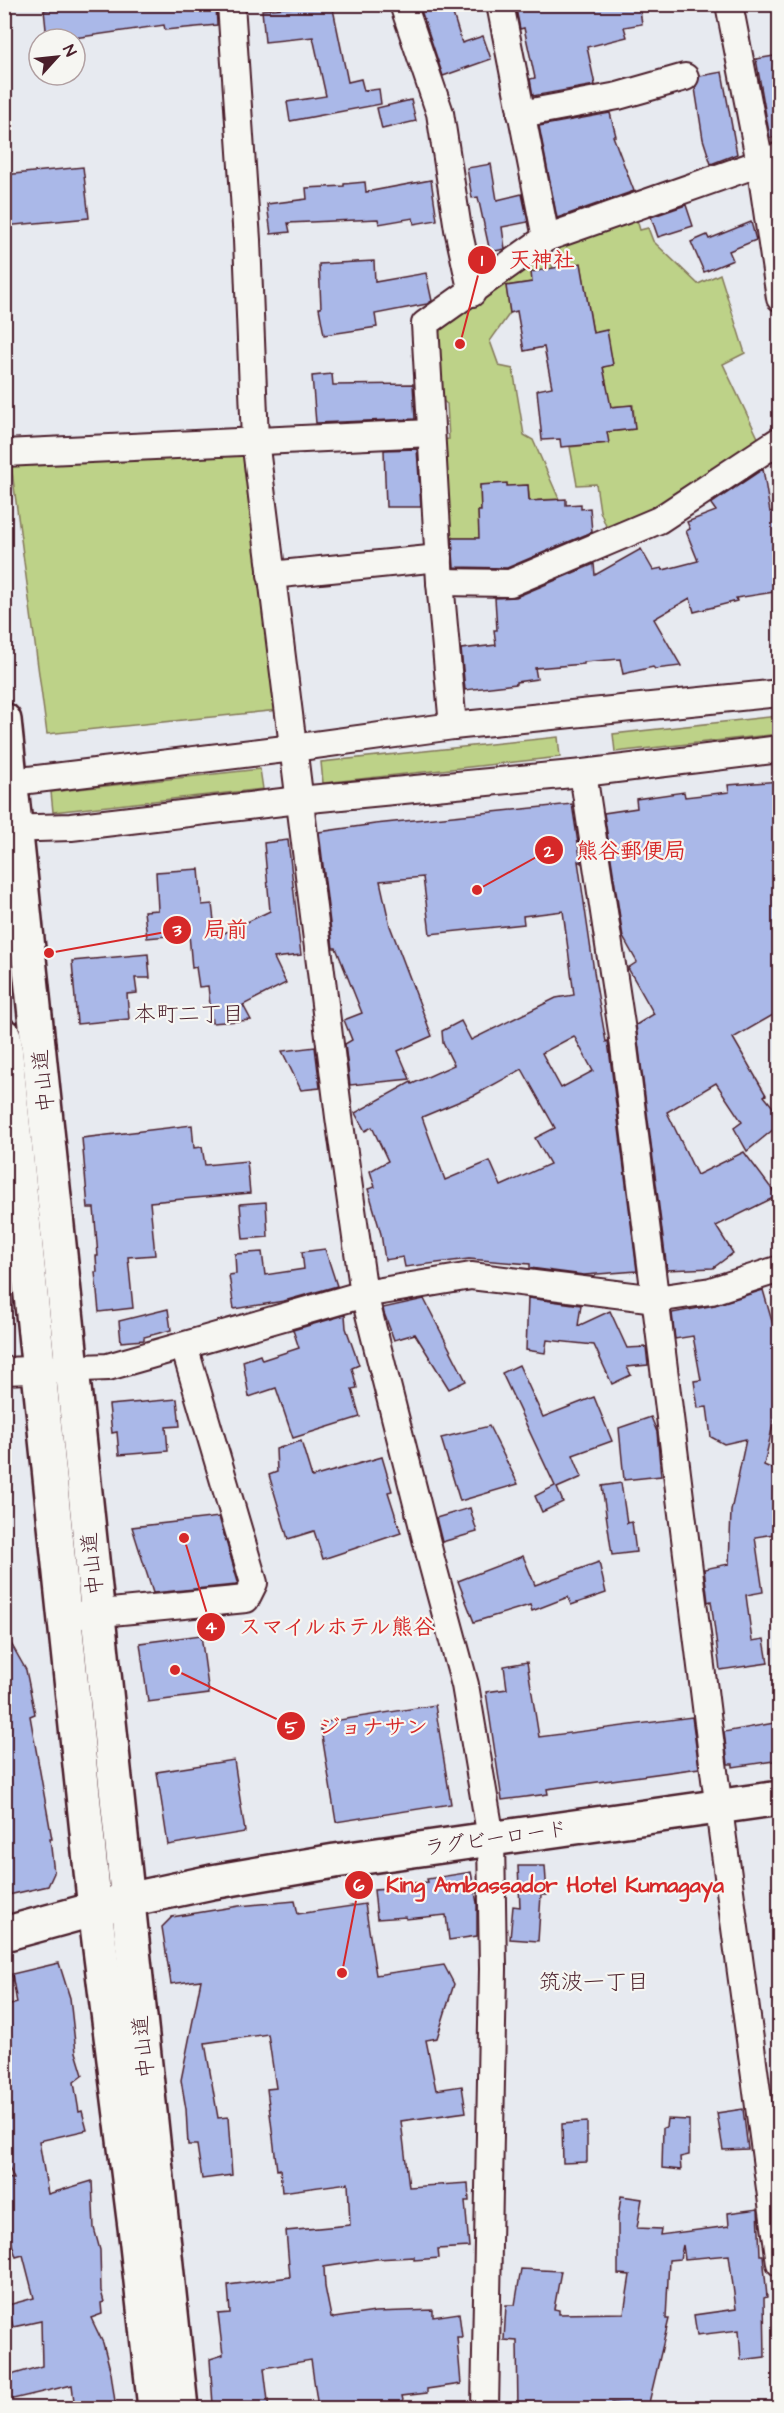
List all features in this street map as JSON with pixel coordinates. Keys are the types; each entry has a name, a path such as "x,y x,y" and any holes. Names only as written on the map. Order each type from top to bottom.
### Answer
{"main road":[{"name":"中山道","path":"4,720 10,829 73,1368 81,1615 95,1909 155,2409"},
{"name":"中山道","path":"4,1036 38,1369 128,1900 181,2409"},
{"name":"ラグビーロード","path":"4,1934 128,1900 212,1882 490,1838 780,1798"}],"street":[{"path":"231,4 247,240 255,440 339,1117 364,1294 465,1685 490,1838 493,1969 486,2409"},
{"path":"403,4 440,112 458,229 471,293"},
{"path":"500,4 546,238"},
{"path":"729,4 770,160 780,298"},
{"path":"521,114 618,96 685,77"},
{"path":"453,726 424,324 546,238 770,160"},
{"path":"4,453 431,433"},
{"path":"272,575 440,570 510,583 659,520 780,440"},
{"path":"8,783 453,726 780,693"},
{"path":"10,829 70,826 299,800 583,773 780,749"},
{"path":"583,773 622,1031 719,1807 780,2263"},
{"path":"4,1371 108,1367 364,1294 471,1276 656,1299 711,1291 780,1269"},
{"path":"81,1615 246,1599 254,1583 184,1346"}],"green space":[{"path":"636,217 640,230 648,228 653,241 698,284 720,274 745,353 723,364 761,444 653,513 608,531 600,511 596,484 577,485 570,447 608,443 607,432 635,429 633,405 605,407 606,383 603,367 613,365 606,331 593,333 581,264 566,266 557,245"},
{"path":"545,252 553,268 532,282 506,286 510,313 490,341 499,366 513,369 524,435 533,440 559,499 538,500 539,517 530,504 528,485 510,486 508,506 507,484 480,485 481,511 478,511 479,527 483,538 443,538 437,440 449,439 447,404 435,394 432,330"},
{"path":"246,449 279,710 47,734 11,464"},
{"path":"779,716 779,734 615,752 613,734"},
{"path":"558,737 560,757 323,783 321,762"},
{"path":"260,769 263,789 53,812 51,792"}],"building":[{"path":"105,4 179,4 180,9 216,6 217,25 165,30 164,25 87,36 87,27 46,27 44,10"},
{"path":"332,4 348,82 361,79 364,91 379,89 381,104 290,121 287,102 326,96 313,37 265,42 262,10"},
{"path":"419,4 450,4 462,43 483,36 491,59 443,76"},
{"path":"515,4 639,4 642,24 624,27 627,37 587,47 595,85 533,96 530,79 535,78 524,28 520,29"},
{"path":"780,55 780,137 770,138 756,59"},
{"path":"722,72 737,154 711,164 703,139 695,88 700,76"},
{"path":"411,100 416,121 382,129 377,108"},
{"path":"610,113 616,136 613,136 634,191 557,218 539,126"},
{"path":"491,164 497,200 522,194 528,222 502,227 505,249 490,252 478,197 472,198 467,168"},
{"path":"83,167 89,218 4,226 4,175"},
{"path":"431,180 437,220 414,224 413,218 379,224 378,219 288,223 290,232 271,234 267,204 307,199 306,188 344,186 344,184 365,182 366,192"},
{"path":"686,205 693,226 658,237 651,217"},
{"path":"751,222 756,240 729,251 733,260 704,272 691,242 707,235 709,239"},
{"path":"374,261 375,282 426,273 432,301 427,304 375,314 377,327 324,335 319,308 321,308 319,264"},
{"path":"581,263 593,333 607,330 613,365 603,367 611,407 632,405 635,429 607,432 609,443 561,447 560,439 542,440 537,390 552,387 544,347 524,351 517,311 510,313 506,286 532,282 531,272"},
{"path":"332,374 333,385 413,384 415,419 316,423 312,376"},
{"path":"417,449 421,507 386,507 384,450"},
{"path":"763,469 770,512 780,509 780,591 736,598 737,601 694,612 690,598 654,619 681,666 655,669 653,667 623,674 620,659 584,662 584,664 535,668 537,679 516,682 516,684 465,690 461,649 496,645 495,598 516,597 594,564 595,575 641,549 653,570 662,568 663,570 698,561 686,531 690,529 687,522 716,511 711,504"},
{"path":"507,483 507,486 528,485 529,501 566,499 566,505 581,504 581,509 590,508 592,532 507,568 454,567 452,538 479,538 480,485"},
{"path":"780,781 780,1011 733,1038 766,1095 764,1096 780,1116 780,1124 747,1151 734,1128 742,1122 716,1083 667,1112 697,1175 744,1152 777,1196 716,1226 733,1253 713,1268 667,1270 636,1025 654,1014 628,968 637,962 623,937 604,813 637,808 636,799 684,792 685,797 729,792 728,785"},
{"path":"572,804 596,985 606,1042 608,1041 637,1271 584,1275 530,1268 530,1264 469,1259 405,1267 403,1257 385,1260 381,1234 368,1189 375,1187 370,1171 388,1161 372,1127 365,1131 355,1113 411,1082 412,1084 454,1065 443,1043 442,1031 461,1021 471,1040 556,998 574,995 563,911 523,916 524,924 430,934 423,877 380,881 390,926 432,1036 398,1051 410,1079 350,1085 345,1044 352,1040 344,1020 362,1013 336,948 333,948 319,832","holes":["574,1036 593,1071 561,1088 542,1053","522,1069 555,1128 535,1138 550,1164 501,1186 490,1161 445,1180 422,1117 475,1095"]},
{"path":"288,840 301,955 274,958 286,983 243,1005 251,1020 212,1023 208,986 199,987 196,967 192,968 189,934 147,938 144,911 158,910 156,872 199,869 202,905 212,904 216,937 270,911 264,843"},
{"path":"148,954 150,978 135,978 137,993 127,994 129,1019 77,1024 72,961"},
{"path":"315,1047 320,1088 301,1090 282,1051"},
{"path":"192,1125 194,1148 202,1147 205,1165 247,1161 250,1193 150,1202 155,1255 128,1257 133,1308 99,1312 95,1272 97,1272 96,1256 98,1256 94,1208 88,1208 82,1138"},
{"path":"266,1202 268,1237 243,1239 240,1204"},
{"path":"325,1249 337,1286 284,1301 234,1309 229,1275 236,1274 235,1254 262,1252 265,1275 304,1269 302,1252"},
{"path":"763,1290 780,1349 780,1393 764,1465 780,1472 780,1533 755,1537 763,1592 746,1595 752,1641 764,1639 768,1663 720,1670 711,1601 708,1602 704,1569 729,1564 731,1511 746,1439 724,1444 711,1437 707,1407 698,1408 694,1381 701,1380 693,1336 675,1339 672,1313 715,1305"},
{"path":"528,1298 581,1305 578,1326 610,1311 627,1348 646,1347 648,1365 627,1367 631,1375 612,1384 594,1345 547,1340 545,1353 526,1350"},
{"path":"424,1299 466,1381 449,1389 415,1334 394,1340 384,1313 383,1308"},
{"path":"168,1309 171,1330 144,1337 144,1340 121,1342 119,1321"},
{"path":"345,1315 346,1328 359,1365 352,1368 357,1388 352,1389 360,1417 293,1438 276,1388 249,1397 243,1361 260,1355 262,1360 299,1348 293,1330"},
{"path":"519,1365 543,1417 594,1397 612,1441 573,1455 582,1477 557,1488 563,1502 542,1512 535,1496 555,1486 502,1373"},
{"path":"177,1399 180,1426 166,1427 168,1451 119,1455 117,1432 112,1433 109,1405"},
{"path":"651,1417 657,1432 661,1476 624,1480 619,1428"},
{"path":"489,1426 518,1484 460,1501 441,1438"},
{"path":"301,1441 312,1477 382,1457 392,1491 388,1492 401,1533 323,1559 314,1531 288,1539 269,1475 277,1472 276,1449"},
{"path":"621,1483 627,1523 632,1522 636,1552 612,1555 602,1486"},
{"path":"470,1508 477,1532 442,1542 436,1518"},
{"path":"219,1517 238,1582 236,1585 153,1593 132,1527"},
{"path":"523,1556 535,1585 599,1562 606,1593 571,1605 568,1597 532,1611 530,1605 474,1622 458,1581"},
{"path":"4,1631 26,1670 35,1714 30,1716 52,1839 50,1839 54,1873 48,1886 4,1896"},
{"path":"201,1635 209,1694 148,1702 140,1643"},
{"path":"527,1662 539,1737 692,1717 699,1768 547,1789 548,1794 502,1800 486,1692 507,1689 504,1666"},
{"path":"435,1705 451,1804 336,1822 320,1723"},
{"path":"780,1722 780,1760 733,1767 733,1764 728,1764 724,1732"},
{"path":"234,1760 245,1832 168,1845 157,1772"},
{"path":"518,1866 545,1866 547,1895 541,1895 538,1941 510,1939 513,1906 520,1907"},
{"path":"471,1872 477,1903 477,1936 449,1940 446,1915 377,1919 374,1890 403,1888 403,1884 428,1882 427,1879"},
{"path":"295,1901 298,1914 365,1904 376,1975 444,1965 454,1984 437,2038 426,2040 436,2090 462,2086 466,2112 401,2121 409,2187 468,2183 469,2201 465,2201 469,2247 438,2249 439,2258 376,2259 324,2267 331,2317 375,2312 433,2310 433,2317 459,2313 462,2337 457,2337 461,2384 427,2389 427,2393 402,2396 405,2409 369,2409 369,2403 318,2408 311,2360 264,2368 269,2409 220,2409 220,2404 213,2405 210,2359 223,2355 218,2314 230,2313 228,2285 290,2277 286,2231 350,2225 348,2183 282,2192 267,2089 276,2088 268,2034 205,2043 218,2118 228,2117 232,2175 202,2179 197,2145 188,2145 186,2109 181,2080 201,1980 171,1984 162,1927 172,1917 239,1906"},
{"path":"59,1963 70,1998 76,2052 83,2075 74,2082 79,2112 82,2111 87,2130 39,2141 48,2194 92,2181 94,2228 100,2250 101,2291 104,2302 101,2303 102,2314 91,2318 103,2343 111,2373 116,2409 75,2409 72,2385 9,2400 4,2391 4,2377 42,2366 41,2321 13,2327 8,2305 34,2298 23,2255 16,2257 11,2241 4,2243 4,2178 14,2179 4,2155 4,2007 17,2003 12,1974"},
{"path":"743,2109 748,2149 723,2150 717,2113"},
{"path":"667,2119 689,2120 689,2155 680,2157 681,2170 662,2168 663,2128 666,2127"},
{"path":"587,2122 587,2162 563,2163 562,2124"},
{"path":"621,2196 642,2199 637,2228 661,2229 660,2235 729,2226 728,2213 758,2209 760,2255 763,2255 767,2297 764,2298 765,2357 741,2360 739,2330 697,2335 694,2315 736,2309 729,2255 685,2259 683,2245 680,2259 669,2260 666,2319 669,2319 648,2407 612,2403 613,2409 518,2409 517,2341 504,2340 506,2305 515,2305 521,2269 561,2271 554,2309 559,2310 559,2314 624,2313 630,2275 618,2274 618,2217"}],"place":[{"name":"天神社","path":"460,344"},
{"name":"熊谷郵便局","path":"477,890"},
{"name":"局前","path":"49,953"},
{"name":"スマイルホテル熊谷","path":"184,1538"},
{"name":"ジョナサン","path":"175,1670"},
{"name":"King Ambassador Hotel Kumagaya","path":"342,1973"}],"district":[{"name":"本町二丁目","path":"189,1013"},
{"name":"筑波一丁目","path":"594,1981"}]}
